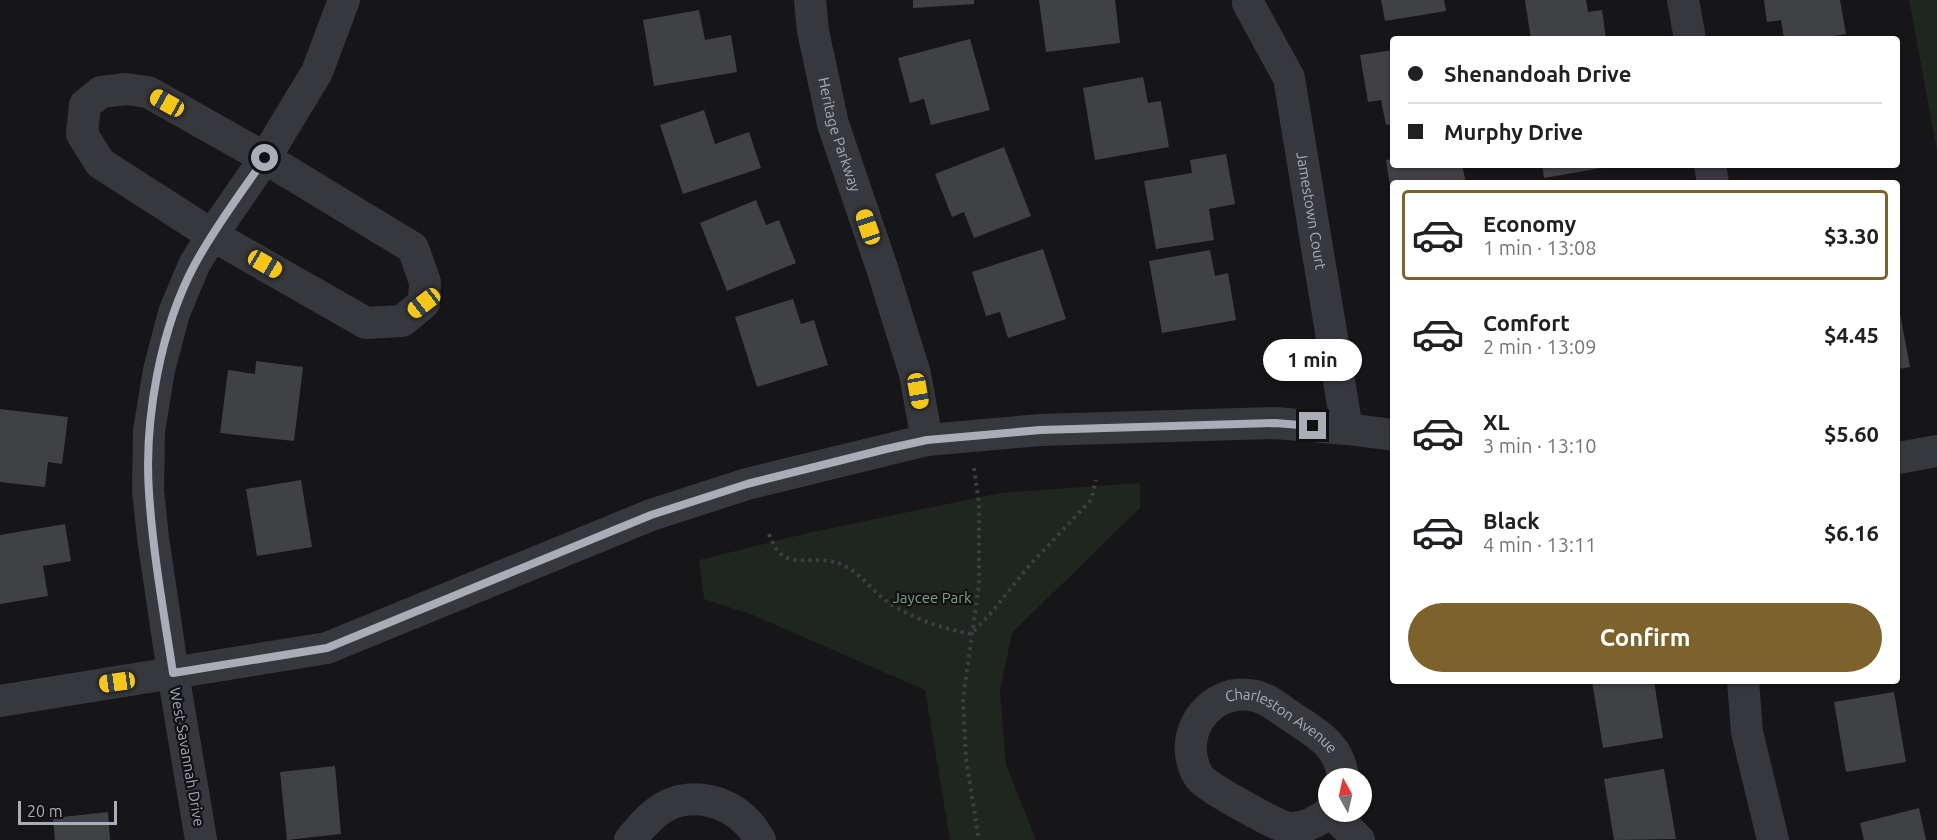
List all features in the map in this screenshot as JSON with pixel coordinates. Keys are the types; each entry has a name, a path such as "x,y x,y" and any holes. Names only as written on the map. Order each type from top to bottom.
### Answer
{"street":[{"name":"West Savannah Drive","path":"201,840 173,673 148,491 149,431 159,370 174,313 194,265 212,234 265,158 317,72 344,0"},
{"name":"Heritage Parkway","path":"810,0 813,31 833,124 915,374 927,440"},
{"path":"1683,0 1689,36"},
{"name":"Jamestown Court","path":"1248,3 1289,78 1347,429"},
{"path":"126,88 148,92 265,158 413,248 425,282 424,303 402,321 366,322 212,234 100,163 82,134 85,105 101,92 126,88"},
{"path":"0,701 327,648 651,515 747,484 927,440 1040,430 1275,423 1390,434"},
{"path":"1900,458 1937,451"},
{"path":"1743,684 1747,732 1773,840"},
{"name":"Charleston Avenue","path":"1318,821 1289,828 1274,824 1202,780 1193,764 1190,747 1193,730 1202,714 1215,702 1231,695 1249,694 1266,699 1326,741 1336,753 1342,768"},
{"path":"630,840 650,817 668,805 689,799 711,801 732,808 748,822 760,840"},
{"name":"Charleston Avenue","path":"1341,822 1359,840"}],"path":[{"path":"973,460 979,504 979,584 970,634 963,699 966,759 979,840"},
{"path":"970,634 992,612 1027,568 1091,500 1096,480"},
{"path":"769,534 774,550 787,559 833,562 850,568 903,612 970,634"}],"green space":[{"path":"1909,0 1937,0 1937,150"},
{"name":"Jaycee Park","path":"1140,483 1140,508 1012,633 1000,691 1006,765 1036,840 950,840 925,690 753,615 704,599 699,560 808,533 1000,493"}],"building":[{"path":"913,0 974,0 974,4 913,8"},
{"path":"1039,0 1115,0 1120,43 1046,52"},
{"path":"1381,0 1444,0 1446,11 1385,21"},
{"path":"1525,0 1586,0 1588,12 1602,10 1606,36 1531,36"},
{"path":"1764,0 1840,0 1846,34 1784,36 1781,20 1767,22"},
{"path":"699,10 705,40 731,35 737,72 654,86 643,20"},
{"path":"970,39 990,110 931,125 924,99 910,103 898,58"},
{"path":"1390,51 1390,124 1386,125 1381,100 1368,102 1360,55"},
{"path":"1143,77 1148,103 1161,101 1169,147 1095,160 1083,88"},
{"path":"704,110 715,144 749,132 761,168 683,194 660,125"},
{"path":"1004,147 1031,216 974,238 964,212 952,217 935,174"},
{"path":"1226,154 1235,204 1209,209 1214,240 1156,249 1144,181 1192,173 1190,160"},
{"path":"1386,160 1390,160 1390,168 1463,168 1465,180 1390,180 1390,186"},
{"path":"1542,168 1602,168 1544,178"},
{"path":"756,200 766,225 779,220 796,263 727,291 700,223"},
{"path":"1043,249 1066,319 1008,338 1000,312 986,316 972,272"},
{"path":"1210,250 1215,276 1228,273 1236,320 1162,333 1149,261"},
{"path":"793,299 801,324 814,320 828,365 757,387 735,317"},
{"path":"1900,314 1910,367 1900,369"},
{"path":"256,361 303,367 294,441 220,433 228,370 255,374"},
{"path":"0,409 68,417 62,464 48,462 45,487 0,482"},
{"path":"301,480 312,547 257,556 246,489"},
{"path":"65,524 71,561 43,566 48,596 0,604 0,535"},
{"path":"1592,684 1654,684 1663,738 1603,748"},
{"path":"1894,692 1906,762 1846,772 1834,702"},
{"path":"335,766 341,834 287,840 280,772"},
{"path":"1664,769 1676,839 1614,840 1604,779"},
{"path":"1919,808 1926,840 1864,840 1860,823"},
{"path":"108,812 110,840 55,840 53,818"}],"route":[{"path":"265,158 212,234 194,265 174,313 159,370 149,431 148,491 173,673 327,648 651,515 747,484 927,440 1040,430 1275,423 1313,426"}]}
